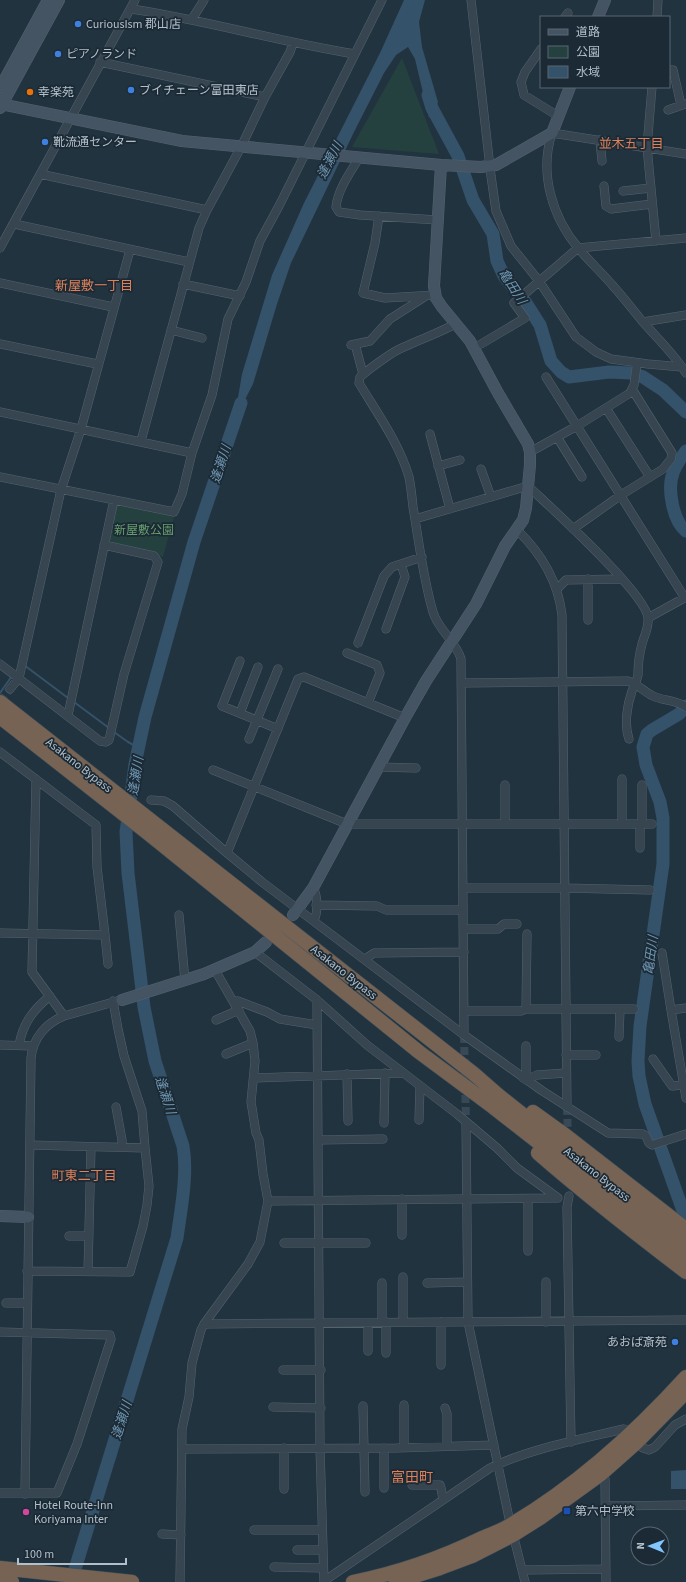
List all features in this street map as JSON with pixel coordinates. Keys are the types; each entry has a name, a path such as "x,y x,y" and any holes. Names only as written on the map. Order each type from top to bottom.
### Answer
{"highway":[{"name":"Asakano Bypass","path":"0,702 474,1074 635,1210 686,1258"},
{"name":"Asakano Bypass","path":"0,717 149,834 419,1052 635,1210 686,1244"},
{"path":"419,1052 575,1186 622,1224 686,1272"},
{"path":"474,1074 500,1088 565,1135 686,1229"},
{"path":"396,1582 472,1556 602,1474 686,1377"},
{"path":"353,1582 405,1569 512,1530 530,1513 634,1437 686,1392"},
{"path":"0,1568 106,1578 132,1582"},
{"path":"0,1581 12,1582"}],"street":[{"path":"0,88 48,0"},
{"path":"59,0 1,106 70,118 182,141 446,166 485,167 496,165 552,133 686,154"},
{"path":"0,248 135,0"},
{"path":"192,19 204,0"},
{"path":"0,477 174,512 182,494 192,453 212,395 228,320 246,282 260,241 306,153 382,0"},
{"path":"471,0 485,167 496,210 512,246 539,281 576,337 596,352 611,359 684,370"},
{"path":"598,16 605,0"},
{"path":"657,16 658,0"},
{"path":"131,8 192,19 293,43 354,54"},
{"path":"141,442 198,228 241,147 265,97 290,52 293,43"},
{"path":"540,51 525,72 521,82 524,95 558,116"},
{"path":"100,62 265,97"},
{"path":"668,110 683,104 673,70 670,70"},
{"path":"570,88 552,133 546,161 550,195 559,218 578,248 615,288 674,356 684,370"},
{"path":"652,88 647,147 656,240"},
{"path":"600,140 602,161"},
{"path":"359,158 341,188 336,207 339,212 437,220"},
{"path":"363,374 353,345 370,341 390,319 431,295 434,286 437,220 446,166"},
{"path":"40,174 207,210"},
{"path":"604,186 606,206 610,208 652,204"},
{"path":"623,191 651,188"},
{"path":"380,216 363,293 385,298 431,295"},
{"path":"14,223 189,262"},
{"path":"481,344 525,318 514,303 578,248 686,238"},
{"path":"10,689 20,678 61,490 81,429 97,364 130,250"},
{"path":"0,283 113,307"},
{"path":"183,284 240,296"},
{"path":"296,912 313,888 426,681 476,604 505,546 523,520 526,508 530,452 528,444 470,341 431,295"},
{"path":"643,322 686,315"},
{"path":"455,324 438,333 402,347 363,374 360,377 359,383 394,442 404,463 409,478 415,519 434,616 440,629 458,651 461,659 464,1035"},
{"path":"171,330 202,338"},
{"path":"0,344 97,364"},
{"path":"530,452 577,426 630,393 633,387 637,363"},
{"path":"546,377 686,597 648,618"},
{"path":"573,529 621,495 663,469 671,459 672,453 633,387"},
{"path":"606,408 650,477"},
{"path":"0,412 192,453"},
{"path":"430,434 450,509"},
{"path":"557,437 582,477"},
{"path":"438,466 460,460"},
{"path":"480,469 491,497"},
{"path":"415,519 528,486"},
{"path":"528,486 573,529 621,579 646,610 648,618 647,629 639,655 638,677 629,699 627,714 628,740"},
{"path":"68,716 114,500"},
{"path":"517,530 532,545 554,581 561,601 567,1107"},
{"path":"0,664 100,741 106,742 109,740 133,640 157,564 154,556 104,545"},
{"path":"358,643 384,576 392,567 422,557"},
{"path":"386,629 405,577 401,564"},
{"path":"588,579 588,620"},
{"path":"557,589 566,580 621,579"},
{"path":"347,653 377,665 380,673 368,703"},
{"path":"240,660 222,706 278,729"},
{"path":"240,713 258,667"},
{"path":"249,739 278,669"},
{"path":"227,853 298,679 304,677 405,718"},
{"path":"461,683 628,681 652,695 680,703 686,707"},
{"path":"0,752 96,826 97,867 108,964"},
{"path":"378,767 416,768"},
{"path":"213,770 347,824 652,824"},
{"path":"36,779 32,972 64,1016"},
{"path":"622,779 622,824"},
{"path":"505,785 505,824"},
{"path":"640,848 642,785"},
{"path":"151,800 164,801 173,806 296,912 314,920 464,1035 525,1079 608,1133 644,1135 650,1145 686,1134"},
{"path":"313,888 315,892 316,905 316,917 314,920"},
{"path":"463,888 650,890"},
{"path":"316,905 377,906 386,910 463,910"},
{"path":"179,915 185,981"},
{"path":"464,929 498,929 504,924 516,924"},
{"path":"0,933 105,935"},
{"path":"526,1009 527,934"},
{"path":"25,1494 27,1271 31,1058 33,1046 48,1025 64,1016 160,989 216,970 255,952 266,942"},
{"path":"255,952 317,1000 367,1045 466,1122 497,1148 517,1168 568,1207"},
{"path":"365,959 374,953 464,952"},
{"path":"662,953 686,1098"},
{"path":"180,1582 182,1429 189,1397 192,1363 204,1324 248,1264 260,1242 268,1201 259,1140 256,1133 251,1102 255,1061 253,1043 250,1031 216,970"},
{"path":"19,1045 27,1020 50,996"},
{"path":"317,1000 321,1370 320,1448 324,1582"},
{"path":"27,1271 130,1272 143,1226 149,1186 142,1111 118,1029 118,1001"},
{"path":"233,1001 238,1001 260,1009 285,1021 318,1025"},
{"path":"671,1010 686,1008"},
{"path":"464,1012 521,1011 526,1009 634,1009"},
{"path":"619,1038 620,1009"},
{"path":"216,1020 239,1010"},
{"path":"226,1054 253,1043"},
{"path":"0,1045 33,1046"},
{"path":"525,1079 526,1046"},
{"path":"566,1055 596,1055"},
{"path":"653,1059 672,1086 683,1085"},
{"path":"384,1123 385,1073"},
{"path":"254,1078 402,1073"},
{"path":"525,1079 537,1075 566,1073"},
{"path":"347,1074 348,1120"},
{"path":"419,1120 420,1086"},
{"path":"116,1107 122,1147"},
{"path":"466,1122 468,1322 512,1530 525,1582"},
{"path":"318,1140 382,1139"},
{"path":"30,1145 145,1148"},
{"path":"88,1271 91,1147"},
{"path":"569,1196 571,1442"},
{"path":"528,1198 528,1251"},
{"path":"268,1201 558,1198"},
{"path":"402,1200 402,1235"},
{"path":"0,1216 28,1217"},
{"path":"69,1236 89,1236"},
{"path":"284,1243 366,1243"},
{"path":"403,1277 403,1322"},
{"path":"427,1283 467,1282"},
{"path":"546,1282 546,1322"},
{"path":"382,1283 386,1353"},
{"path":"6,1303 27,1303"},
{"path":"204,1324 686,1320"},
{"path":"368,1322 368,1351"},
{"path":"441,1322 441,1365"},
{"path":"0,1332 110,1334 111,1339 77,1444 57,1493 0,1493"},
{"path":"283,1370 321,1370"},
{"path":"404,1405 404,1447"},
{"path":"364,1406 365,1492"},
{"path":"273,1407 321,1408"},
{"path":"445,1408 447,1414 447,1446"},
{"path":"324,1582 490,1468 571,1442 624,1429 644,1448 649,1450 655,1447 675,1425 686,1418"},
{"path":"182,1449 384,1448 494,1445"},
{"path":"284,1448 284,1489"},
{"path":"384,1448 384,1488"},
{"path":"602,1474 605,1479 606,1582"},
{"path":"412,1484 440,1485 443,1500"},
{"path":"605,1506 686,1505"},
{"path":"254,1530 322,1530"},
{"path":"162,1534 181,1535"},
{"path":"297,1550 323,1550"},
{"path":"274,1567 323,1568"},
{"path":"523,1570 606,1569"}],"green space":[{"path":"402,58 439,154 352,147"},
{"name":"新屋敷公園","path":"115,502 175,513 163,557 106,543"}],"water":[{"path":"404,0 425,0 419,22 422,47 438,102 429,118 415,59 408,47 396,55 384,73 354,132 291,263 253,384 234,421 242,374 272,275 304,203 380,53"},
{"path":"686,1470 686,1489 671,1489 671,1471"}],"waterway":[{"name":"亀田川","path":"428,95 432,108 458,156 473,200 493,234 497,261 504,276 526,303 540,325 551,361 561,372 569,377 609,372 631,373 643,377 663,390 686,412"},
{"name":"逢瀬川","path":"71,1582 177,1238 185,1168 183,1146 155,1061 144,1007 128,873 126,832 135,764 145,717 194,542 241,403"},
{"name":"亀田川","path":"686,451 674,470 671,480 672,504 681,526 686,531"},
{"path":"24,665 68,698"},
{"path":"0,693 12,676"},
{"path":"74,702 109,728"},
{"name":"亀田川","path":"686,706 679,714 647,734 643,747 646,765 660,802 663,818 663,864 640,1026 638,1061 639,1076 645,1104 686,1219"},
{"path":"114,732 139,748"}],"tunnel":[{"path":"0,702 10,689"},
{"path":"464,1035 466,1122"},
{"path":"567,1107 568,1139"}],"place":[{"name":"CuriousIsm 郡山店","path":"78,24"},
{"name":"ピアノランド","path":"58,54"},
{"name":"ブイチェーン富田東店","path":"131,90"},
{"name":"幸楽苑","path":"30,92"},
{"name":"靴流通センター","path":"45,142"},
{"name":"あおば斎苑","path":"675,1342"},
{"name":"第六中学校","path":"567,1511"},
{"name":"Hotel Route-Inn Koriyama Inter","path":"26,1512"}],"district":[{"name":"並木五丁目","path":"631,143"},
{"name":"新屋敷一丁目","path":"94,285"},
{"name":"町東二丁目","path":"84,1175"},
{"name":"富田町","path":"412,1477"}]}
